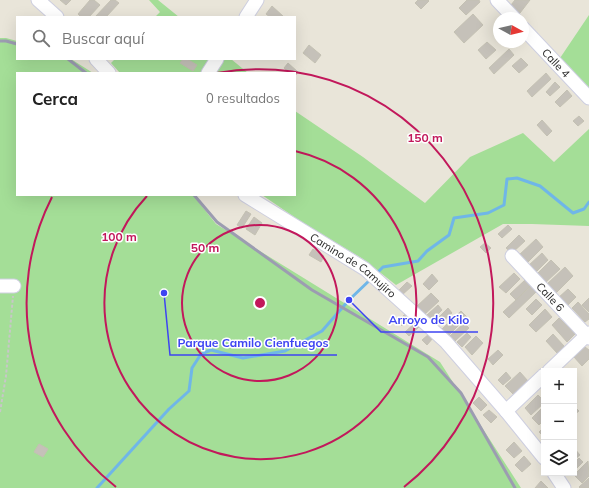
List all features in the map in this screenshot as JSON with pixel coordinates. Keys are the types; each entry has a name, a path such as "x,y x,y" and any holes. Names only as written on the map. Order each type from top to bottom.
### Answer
{"street":[{"path":"38,0 56,16"},
{"path":"247,16 257,0"},
{"path":"497,0 508,12"},
{"name":"Calle 4","path":"529,34 589,98"},
{"path":"97,60 108,72"},
{"path":"209,72 216,60"},
{"name":"Camino de Camujiro","path":"247,196 365,269 446,342 506,411 541,454"},
{"name":"Calle 6","path":"512,256 588,335"},
{"path":"0,286 14,286"},
{"path":"552,368 588,335"},
{"path":"506,411 541,379"},
{"path":"556,476 564,488"}],"path":[{"path":"0,412 6,376 14,286"}],"green space":[{"path":"149,0 158,0 178,16 156,16 160,12"},
{"path":"589,15 589,103 556,64"},
{"path":"0,38 6,38 16,41 16,60 73,60 91,72 16,72 16,196 194,196 216,224 440,362 521,488 0,488"},
{"path":"114,60 232,60 247,72 119,72 111,63"},
{"path":"296,112 363,157 425,203 470,157 523,133 554,162 589,129 589,226 503,224 396,285 363,259 303,223 263,196 296,196"}],"building":[{"path":"60,0 71,0 66,5"},
{"path":"90,0 94,0 100,5 90,16 80,16 78,14"},
{"path":"111,0 115,0 119,3 107,16 96,16"},
{"path":"418,0 429,1 421,9 415,3"},
{"path":"467,0 479,0 480,2 466,15 459,8"},
{"path":"515,0 530,0 521,12 511,5"},
{"path":"272,6 283,16 269,16 266,14"},
{"path":"473,14 483,25 464,43 454,32"},
{"path":"487,42 496,50 486,59 478,50"},
{"path":"309,45 321,55 315,63 303,53"},
{"path":"509,49 514,55 494,74 489,68"},
{"path":"521,58 528,65 519,73 512,66"},
{"path":"182,60 189,60 197,65 193,71 180,63"},
{"path":"288,63 298,72 296,75 296,72 289,72 284,68"},
{"path":"546,73 551,79 532,97 527,91"},
{"path":"555,82 560,87 550,96 546,92"},
{"path":"567,90 572,96 560,107 555,102"},
{"path":"579,116 584,121 578,126 573,121"},
{"path":"542,120 552,131 547,136 537,125"},
{"path":"246,211 251,214 242,228 237,225"},
{"path":"254,217 262,223 255,235 246,229"},
{"path":"508,225 512,229 502,238 498,234"},
{"path":"519,235 525,241 512,253 506,248"},
{"path":"536,239 543,247 526,264 518,256"},
{"path":"485,243 491,248 486,253 480,247"},
{"path":"313,249 324,256 321,262 309,255"},
{"path":"542,253 548,260 535,273 528,266"},
{"path":"551,260 560,269 544,284 536,275"},
{"path":"565,267 573,276 555,294 546,285"},
{"path":"514,273 520,279 506,293 499,287"},
{"path":"432,274 438,281 429,290 423,284"},
{"path":"525,280 530,286 516,300 510,294"},
{"path":"407,282 412,286 402,295 398,291"},
{"path":"531,286 536,292 509,318 503,312"},
{"path":"568,289 576,297 567,306 558,298"},
{"path":"431,293 439,301 424,315 416,307"},
{"path":"589,298 589,312 582,305"},
{"path":"536,299 542,305 532,315 526,309"},
{"path":"578,302 589,314 589,319 585,322 572,308"},
{"path":"438,305 442,310 432,320 427,315"},
{"path":"448,308 452,313 439,325 435,321"},
{"path":"545,309 552,317 536,332 529,325"},
{"path":"461,311 467,317 449,335 442,329"},
{"path":"405,314 409,319 402,326 398,321"},
{"path":"559,318 575,334 567,342 552,325"},
{"path":"415,323 419,327 409,336 405,332"},
{"path":"464,323 469,328 455,341 450,336"},
{"path":"467,333 471,337 462,347 457,342"},
{"path":"429,334 433,338 427,345 422,340"},
{"path":"553,334 564,346 557,353 546,341"},
{"path":"476,336 483,343 472,355 465,347"},
{"path":"585,347 589,350 589,359 582,366 574,357"},
{"path":"498,350 503,355 493,365 488,359"},
{"path":"506,372 511,378 503,385 498,380"},
{"path":"520,372 528,381 514,395 505,386"},
{"path":"538,395 541,398 541,406 531,415 525,408"},
{"path":"479,397 487,405 481,411 473,403"},
{"path":"541,409 541,423 539,425 532,418"},
{"path":"489,410 497,417 491,423 483,415"},
{"path":"514,442 522,451 514,458 506,450"},
{"path":"39,444 48,449 43,457 34,452"},
{"path":"524,456 531,464 522,472 515,465"},
{"path":"579,458 583,462 577,468 577,460"},
{"path":"588,461 589,476 582,483 575,476 577,476 577,472"},
{"path":"589,478 589,488 579,487"},
{"path":"541,481 548,488 535,488"}],"waterway":[{"path":"376,274 383,267 418,261 427,251 449,235 454,218 488,213 504,205 507,179 517,178 540,186 573,213 584,209 589,202"},
{"path":"97,488 169,409 189,391 192,368 201,354 211,350 243,358 285,351 322,331 349,300 372,278"}],"railway":[{"path":"0,41 16,44"},
{"path":"69,60 85,72"},
{"path":"195,196 217,222 312,290 428,357 461,393 515,488"}],"place":[{"name":"Parque Camilo Cienfuegos","path":"164,293"},
{"name":"Arroyo de Kilo","path":"349,300"}]}
